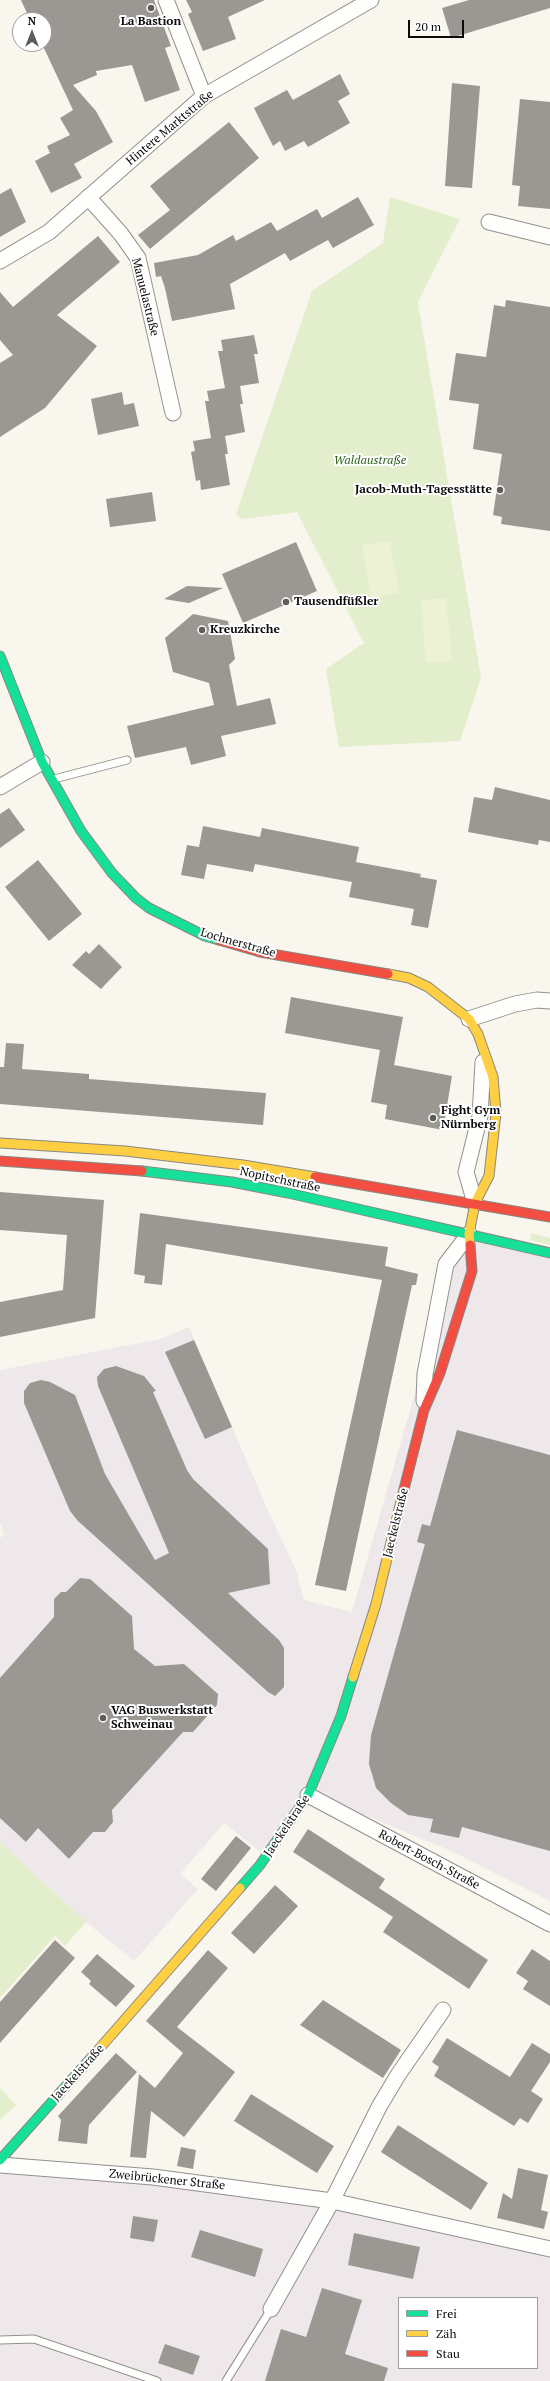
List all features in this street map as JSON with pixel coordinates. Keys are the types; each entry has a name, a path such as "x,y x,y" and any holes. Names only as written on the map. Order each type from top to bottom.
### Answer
{"street":[{"path":"166,0 204,96"},
{"name":"Hintere Marktstraße","path":"0,261 49,232 204,96 372,0"},
{"name":"Manuelastraße","path":"88,197 121,234 138,258 173,412"},
{"path":"489,222 550,237"},
{"name":"Lochnerstraße","path":"0,656 42,762 80,831 112,873 149,908 206,936 260,952 409,978 428,987 469,1019 478,1034 493,1077 496,1126 489,1176 475,1203 469,1234"},
{"path":"0,787 42,762"},
{"path":"469,1019 515,1004 536,1000 550,1001"},
{"name":"Lochnerstraße","path":"475,1203 466,1172 480,1116 483,1094 483,1049"},
{"name":"Nopitschstraße","path":"0,1143 125,1151 213,1161 475,1203 550,1217"},
{"name":"Nopitschstraße","path":"0,1161 124,1169 232,1182 550,1252"},
{"name":"Jaeckelstraße","path":"424,1410 425,1374 446,1264 469,1234"},
{"name":"Jaeckelstraße","path":"0,2160 151,1992 260,1865 308,1795 341,1716 376,1604 424,1410 442,1367 472,1272 469,1234"},
{"name":"Robert-Bosch-Straße","path":"308,1795 550,1924"},
{"path":"271,2309 332,2201 379,2108 398,2075 443,2010"},
{"name":"Zweibrückener Straße","path":"0,2165 153,2177 332,2201 550,2249"}],"lane":[{"path":"52,779 126,760"},
{"path":"226,2381 271,2309"},
{"path":"0,2340 34,2339 157,2381"}],"shaded area":[{"path":"461,1232 550,1252 550,1901 451,1851 306,1790 263,1854 224,1823 180,1874 198,1889 134,1961 86,1922 0,1842 0,1538 4,1535 0,1523 0,1370 160,1339 189,1327 269,1513 296,1570 304,1600 352,1612"},
{"path":"0,2155 325,2203 550,2256 550,2381 0,2381"}],"green space":[{"name":"Waldaustraße","path":"390,197 460,219 418,302 481,678 460,741 339,747 326,669 364,643 297,512 242,519 236,514 312,291 383,243"},
{"path":"390,541 399,593 371,598 362,545"},
{"path":"446,598 452,661 426,663 421,600"},
{"path":"531,1233 550,1238 550,1245 530,1240"},
{"path":"0,1842 86,1922 65,1946 55,1936 0,1998"},
{"path":"0,2088 16,2105 0,2120"}],"building":[{"path":"21,0 154,0 171,46 165,48 180,90 145,102 132,65 96,71 97,75 73,85 96,111 113,142 74,164 82,178 51,193 35,161 50,153 47,146 70,135 60,118 73,110 46,52 52,52 52,12 26,12"},
{"path":"186,0 265,0 228,17 236,39 203,51 188,14 192,12"},
{"path":"469,0 550,0 550,8 451,38 442,8"},
{"path":"340,74 350,94 338,101 350,123 308,147 304,141 285,151 280,141 273,146 254,108 287,90 293,100"},
{"path":"452,83 480,86 472,188 445,186"},
{"path":"520,99 550,102 550,209 518,206 520,186 512,185"},
{"path":"229,122 259,158 150,249 138,235 170,210 150,186"},
{"path":"11,188 26,222 0,237 0,194"},
{"path":"358,197 374,225 333,248 328,240 290,261 285,253 230,284 235,309 172,321 165,288 161,276 156,277 154,263 198,255 233,235 236,241 271,222 277,231 317,209 322,218"},
{"path":"98,236 120,262 57,315 97,346 45,408 0,437 0,363 13,355 0,340 0,292 13,307"},
{"path":"506,300 550,307 550,531 501,524 502,517 493,515 502,454 473,449 479,404 449,400 456,353 486,357 494,305 505,307"},
{"path":"254,335 258,354 254,354 259,383 240,386 243,404 240,404 245,432 225,436 228,454 225,454 230,485 201,490 200,480 196,481 191,452 195,451 193,441 211,438 205,401 209,401 207,391 225,388 218,351 223,351 221,340"},
{"path":"122,392 124,405 134,403 139,426 98,435 91,399"},
{"path":"152,492 156,521 110,527 106,499"},
{"path":"296,542 317,591 243,623 222,574"},
{"path":"187,586 223,588 189,603 164,599"},
{"path":"193,614 228,621 235,659 229,665 237,706 270,698 276,724 221,736 226,756 191,765 186,747 135,758 127,726 214,705 209,683 173,672 165,638"},
{"path":"495,787 550,800 550,842 539,840 538,845 468,832 474,797 492,800"},
{"path":"9,808 25,830 0,848 0,814"},
{"path":"203,826 260,837 262,828 359,847 356,862 421,874 420,877 437,880 428,928 411,925 414,909 349,897 352,882 255,864 253,872 207,864 204,879 181,875 187,845 199,847"},
{"path":"38,860 82,914 49,941 5,887"},
{"path":"99,944 122,967 101,989 72,965 86,951 89,954"},
{"path":"291,997 403,1017 394,1065 452,1076 443,1130 385,1119 387,1105 371,1102 380,1050 285,1033"},
{"path":"6,1043 24,1044 22,1069 89,1074 89,1079 266,1093 263,1125 0,1104 0,1067 4,1067"},
{"path":"0,1192 104,1200 95,1318 0,1337 0,1302 63,1290 67,1235 0,1230"},
{"path":"140,1213 388,1247 385,1266 418,1274 416,1285 412,1285 346,1591 315,1585 382,1280 166,1244 162,1285 144,1283 145,1276 134,1274"},
{"path":"194,1340 232,1427 205,1439 165,1352"},
{"path":"116,1366 144,1376 156,1391 153,1392 187,1470 193,1479 268,1549 270,1584 228,1593 279,1640 284,1648 284,1687 275,1696 268,1692 78,1521 70,1511 24,1403 24,1391 30,1383 41,1380 50,1382 75,1395 105,1474 155,1560 169,1553 98,1386 97,1377 104,1369"},
{"path":"457,1430 550,1455 550,1851 462,1827 459,1838 430,1832 433,1819 408,1815 391,1803 376,1788 369,1764 371,1735 425,1544 417,1542 422,1524 430,1526"},
{"name":"VAG Buswerkstatt Schweinau","path":"80,1578 90,1579 132,1616 134,1649 155,1666 184,1664 218,1694 217,1705 193,1732 183,1732 112,1810 113,1822 105,1832 93,1832 69,1859 38,1828 26,1842 0,1818 0,1678 54,1617 54,1599 61,1592 66,1592"},
{"path":"308,1829 385,1879 379,1888 488,1960 469,1989 383,1932 393,1917 293,1852"},
{"path":"236,1836 251,1848 216,1891 201,1879"},
{"path":"275,1885 298,1906 254,1954 231,1933"},
{"path":"55,1940 75,1958 0,2043 0,2002"},
{"path":"532,1949 550,1961 550,2006 523,1989 528,1981 516,1973"},
{"path":"208,1950 228,1968 177,2027 235,2072 184,2137 151,2111 146,2158 130,2157 139,2074 155,2088 183,2053 146,2021"},
{"path":"97,1954 135,1986 116,2007 89,1984 91,1981 81,1972"},
{"path":"323,2000 401,2050 383,2078 300,2025"},
{"path":"447,2038 510,2077 532,2043 550,2054 550,2062 531,2091 543,2099 528,2123 520,2118 514,2126 434,2076 439,2067 432,2062"},
{"path":"116,2053 137,2072 89,2125 87,2144 58,2141 61,2120 58,2116"},
{"path":"251,2094 334,2146 317,2173 234,2121"},
{"path":"398,2125 488,2183 471,2210 381,2152"},
{"path":"181,2147 196,2150 193,2169 177,2166"},
{"path":"518,2168 548,2175 541,2210 548,2212 544,2229 497,2218 503,2193 512,2199"},
{"path":"133,2216 158,2220 154,2242 130,2238"},
{"path":"200,2230 263,2249 255,2277 191,2257"},
{"path":"354,2233 420,2247 413,2279 348,2265"},
{"path":"322,2288 362,2300 345,2354 388,2368 384,2381 265,2381 281,2329 306,2337"},
{"path":"165,2344 200,2356 193,2375 158,2363"}],"traffic: fast":[{"path":"0,656 42,762 81,831 112,873 136,898 149,908 205,936 219,940"},
{"path":"142,1171 232,1182 288,1193 550,1253"},
{"path":"240,1888 260,1865 308,1795 341,1716 353,1677"},
{"path":"0,2160 92,2057"}],"traffic: slow":[{"path":"388,974 409,978 428,987 469,1019 478,1034 493,1077 496,1113 489,1176 475,1203 469,1234 470,1245"},
{"path":"0,1143 125,1151 243,1165 315,1177"},
{"path":"353,1677 376,1604 402,1497"},
{"path":"92,2057 240,1888"}],"traffic: jam":[{"path":"219,940 260,952 388,974"},
{"path":"0,1161 142,1171"},
{"path":"315,1177 550,1217"},
{"path":"402,1497 424,1410 440,1373 472,1271 470,1245"}],"place":[{"name":"La Bastion","path":"151,8"},
{"name":"Jacob-Muth-Tagesstätte","path":"500,490"},
{"name":"Tausendfüßler","path":"286,602"},
{"name":"Kreuzkirche","path":"202,630"},
{"name":"Fight Gym Nürnberg","path":"433,1118"},
{"name":"VAG Buswerkstatt Schweinau","path":"103,1718"}]}
